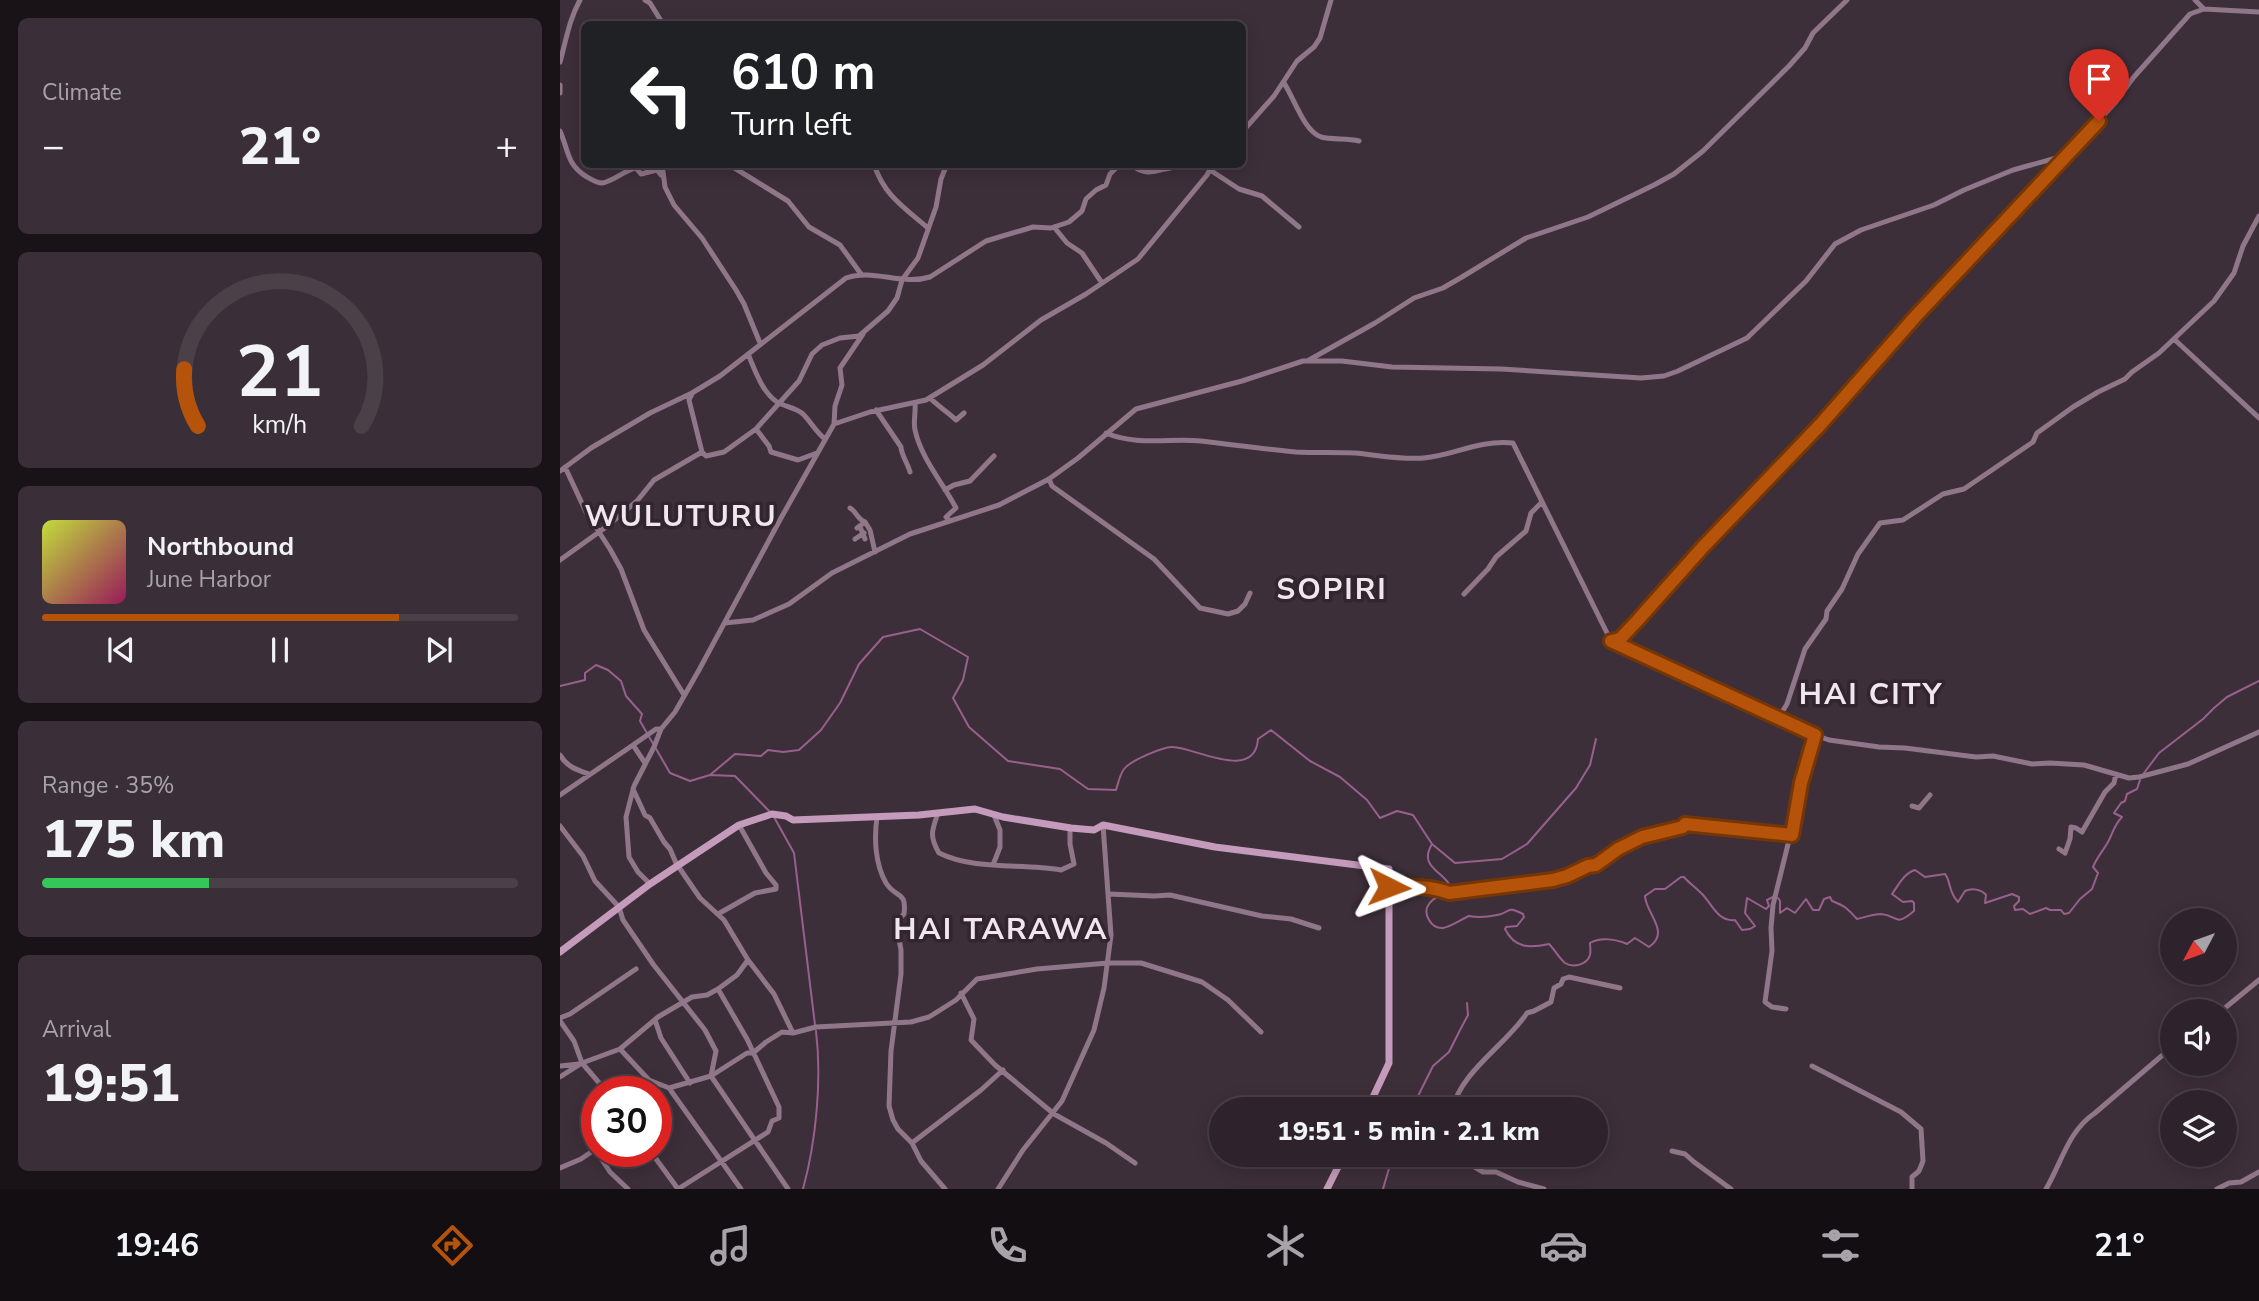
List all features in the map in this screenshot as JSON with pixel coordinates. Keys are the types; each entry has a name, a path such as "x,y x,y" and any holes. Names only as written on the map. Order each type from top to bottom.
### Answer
{"street":[{"path":"560,62 565,36 580,0"},
{"path":"645,0 650,3 661,21"},
{"path":"1246,127 1284,83 1297,61 1314,47 1320,38 1331,0"},
{"path":"725,623 753,620 789,604 832,573 910,534 999,505 1049,479 1136,409 1241,382 1309,360 1414,298 1443,288 1461,278 1526,238 1588,216 1654,186 1703,151 1789,66 1805,48 1813,33 1847,0"},
{"path":"2194,0 2204,9"},
{"path":"1611,641 1620,639 1703,547 1820,425 1915,317 2115,103 2133,78 2190,14 2204,9 2259,12"},
{"path":"1284,83 1308,128 1319,136 1359,141"},
{"path":"560,85 560,93"},
{"path":"560,131 570,162 576,170 594,181 601,183 621,176 630,168"},
{"path":"1309,360 1392,367 1501,369 1606,377 1664,376 1701,362 1747,338 1805,281 1835,244 1861,230 1934,205 2013,170 2067,155"},
{"path":"637,168 642,174 657,170 663,178"},
{"path":"663,168 665,187 674,205 702,238 740,297 760,344"},
{"path":"734,168 788,201 809,227 840,245 861,274"},
{"path":"875,168 891,196 928,228"},
{"path":"692,393 690,400 702,452 706,456 718,454 755,429 799,381 812,354 822,345 840,338 857,337 888,310 897,298 902,280 918,258 936,207 945,168"},
{"path":"684,695 644,630 621,569 562,469 591,448 650,413 720,376 846,278 861,274 902,280 930,277 986,241 1033,227 1054,227 1069,222 1077,215 1086,199 1106,185 1110,174 1117,168"},
{"path":"1135,168 1140,172 1150,173 1175,168"},
{"path":"834,424 876,410 930,398 984,365 1041,320 1138,259 1207,175 1209,168"},
{"path":"1213,168 1240,189 1262,196 1299,227"},
{"path":"1779,717 1787,704 1805,649 1826,619 1827,611 1842,589 1858,554 1880,523 1903,520 1943,494 1964,489 2033,442 2037,433 2073,407 2125,379 2214,302 2234,273 2243,246 2259,216"},
{"path":"1054,227 1067,243 1082,253 1102,283"},
{"path":"650,884 638,872 629,857 626,817 633,789 661,729 684,695 725,623 834,424 835,406 842,385 840,368 863,333"},
{"path":"2174,339 2259,418"},
{"path":"748,354 759,379 778,403 791,406 802,413 825,439"},
{"path":"930,398 942,410 952,413 956,420 964,413"},
{"path":"915,403 914,428 917,437 940,484 956,508 946,517 950,521"},
{"path":"876,410 901,447 910,472"},
{"path":"755,429 771,452 798,460 817,453"},
{"path":"1107,433 1134,440 1200,441 1297,452 1424,458 1474,445 1513,443 1611,641 1829,740 1976,757 1993,755 2032,764 2084,765 2129,778 2160,774 2259,732"},
{"path":"560,560 637,501 654,480 702,452"},
{"path":"945,490 970,481 994,456"},
{"path":"1049,479 1052,486 1154,559 1199,608 1228,614 1238,611 1250,593"},
{"path":"1464,594 1496,557 1526,531 1531,513 1542,502"},
{"path":"850,508 854,510 862,530"},
{"path":"862,530 870,530 875,552"},
{"path":"855,539 862,530"},
{"path":"560,795 656,729 661,729"},
{"path":"1786,1009 1772,1007 1765,1002 1772,951 1773,905 1815,735"},
{"path":"633,745 645,763"},
{"path":"560,755 564,762 573,768 589,774"},
{"path":"2059,849 2065,853 2071,827 2082,832 2105,792 2114,783 2116,774"},
{"path":"633,789 645,815 650,818 700,898 728,926 748,960 774,994 793,1033"},
{"path":"1912,806 1919,808 1930,795"},
{"path":"560,953 650,884 739,825 772,814 793,820 975,809 994,815 1070,828 1094,830 1103,825 1215,847 1389,869 1389,1063 1373,1097"},
{"path":"937,813 932,833 939,853 948,858 993,865 1060,870 1073,866 1070,828"},
{"path":"993,865 1000,847 1000,830 994,815"},
{"path":"877,817 875,839 878,861 887,884 904,898 905,902 904,914 895,922 901,950 899,995 891,1051 889,1105 892,1120 945,1189"},
{"path":"1389,887 1449,893 1553,880 1596,865 1630,842 1653,833 1683,827 1685,824 1792,835"},
{"path":"718,914 755,893 776,889 739,825"},
{"path":"999,1189 1023,1150 1062,1101 1094,1030 1108,962 1111,921 1103,825"},
{"path":"560,827 583,856 595,881 619,907 623,920 682,1003 705,1030 716,1051 711,1076 788,1189"},
{"path":"1109,894 1170,895 1262,916 1291,919 1319,928"},
{"path":"560,1077 582,1063 620,1049 655,1020 692,997 707,995 718,989 737,975 748,960"},
{"path":"672,1087 711,1076 747,1053 753,1053 782,1032 793,1033 816,1027 911,1022 941,1010 977,979 1037,969 1108,962 1141,963 1202,982 1228,1000 1261,1032"},
{"path":"593,1076 582,1063 574,1041 560,1019 636,969"},
{"path":"1456,1097 1527,1013 1551,1002 1554,988 1565,977 1620,988"},
{"path":"2236,999 2259,980"},
{"path":"662,1167 678,1189 768,1132 772,1121 779,1118 779,1107 718,989"},
{"path":"961,993 974,1018 971,1040 983,1054 1054,1114 1106,1143 1135,1163"},
{"path":"655,1020 661,1038 690,1083"},
{"path":"620,1049 645,1076"},
{"path":"2046,1189 2075,1131 2084,1120 2160,1057"},
{"path":"560,1066 582,1063"},
{"path":"1812,1066 1901,1112 1921,1129 1924,1156 1922,1166 1912,1177 1912,1189"},
{"path":"912,1143 1003,1070"},
{"path":"672,1092 741,1189"},
{"path":"1672,1151 1685,1154 1731,1189"},
{"path":"560,1168 581,1159"},
{"path":"607,1167 628,1189"},
{"path":"1327,1189 1338,1167"},
{"path":"1475,1167 1483,1172 1496,1172 1544,1189"},
{"path":"2217,1189 2229,1183 2241,1182 2259,1172"}],"waterway":[{"path":"710,775 735,754 761,756 768,750 799,750 821,730 840,703 859,664 883,637 920,629 968,657 963,680 953,698 969,727 1008,761 1060,769 1088,789 1116,790 1124,769 1155,751 1173,747 1236,761 1247,759 1254,752 1258,739 1271,730 1310,761 1340,777 1367,800 1380,818 1397,811 1413,815 1432,844 1455,863 1502,859 1527,844 1576,788 1590,765 1596,739"},
{"path":"560,686 585,680 585,673 596,665 608,670 621,681 626,696 642,714 640,721 670,773 690,781 710,775 735,776 771,813"},
{"path":"2144,773 2159,753 2227,697 2259,681"},
{"path":"1778,898 1780,913 1787,908 1795,913 1806,899 1813,910 1819,910 1824,899 1830,897 1857,919 1881,914 1899,920 1914,911 1914,903 1903,902 1892,894 1904,877 1915,870 1925,877 1945,874 1958,902 1965,891 1976,890 1986,895 1985,903 2012,894 2019,897 2014,906 2015,910 2023,909 2030,914 2046,908 2069,913 2092,889 2098,873 2093,867 2122,817 2114,813 2125,801 2127,794 2137,789 2140,780"},
{"path":"774,817 794,853 815,1025"},
{"path":"1432,844 1429,863 1449,884 1446,889"},
{"path":"1443,894 1427,908 1427,916 1435,926 1443,928 1469,916 1490,916 1513,910 1524,917 1517,926 1506,927 1509,936 1524,946 1549,944 1568,965 1586,961 1590,955 1590,943 1598,940 1627,944 1635,938 1649,947 1655,941 1658,929 1645,896 1655,889 1665,889 1681,877 1701,893 1719,915 1735,920 1742,930 1755,926 1745,913 1747,898 1766,909 1769,906 1767,900 1773,897"},
{"path":"1418,1097 1433,1066 1449,1052 1468,1015 1467,1003"},
{"path":"803,1189 817,1111 816,1031"},
{"path":"1383,1189 1389,1167"}],"district":[{"name":"WULUTURU","path":"681,516"},
{"name":"SOPIRI","path":"1332,589"},
{"name":"HAI CITY","path":"1871,694"},
{"name":"HAI TARAWA","path":"1001,929"}],"route":[{"path":"1389,887 1402,886 1449,893 1553,880 1596,865 1630,842 1653,833 1683,827 1685,824 1792,835 1801,783 1815,735 1611,641 1620,639 1637,621 1703,547 1820,425 1915,317 2099,121"}]}
